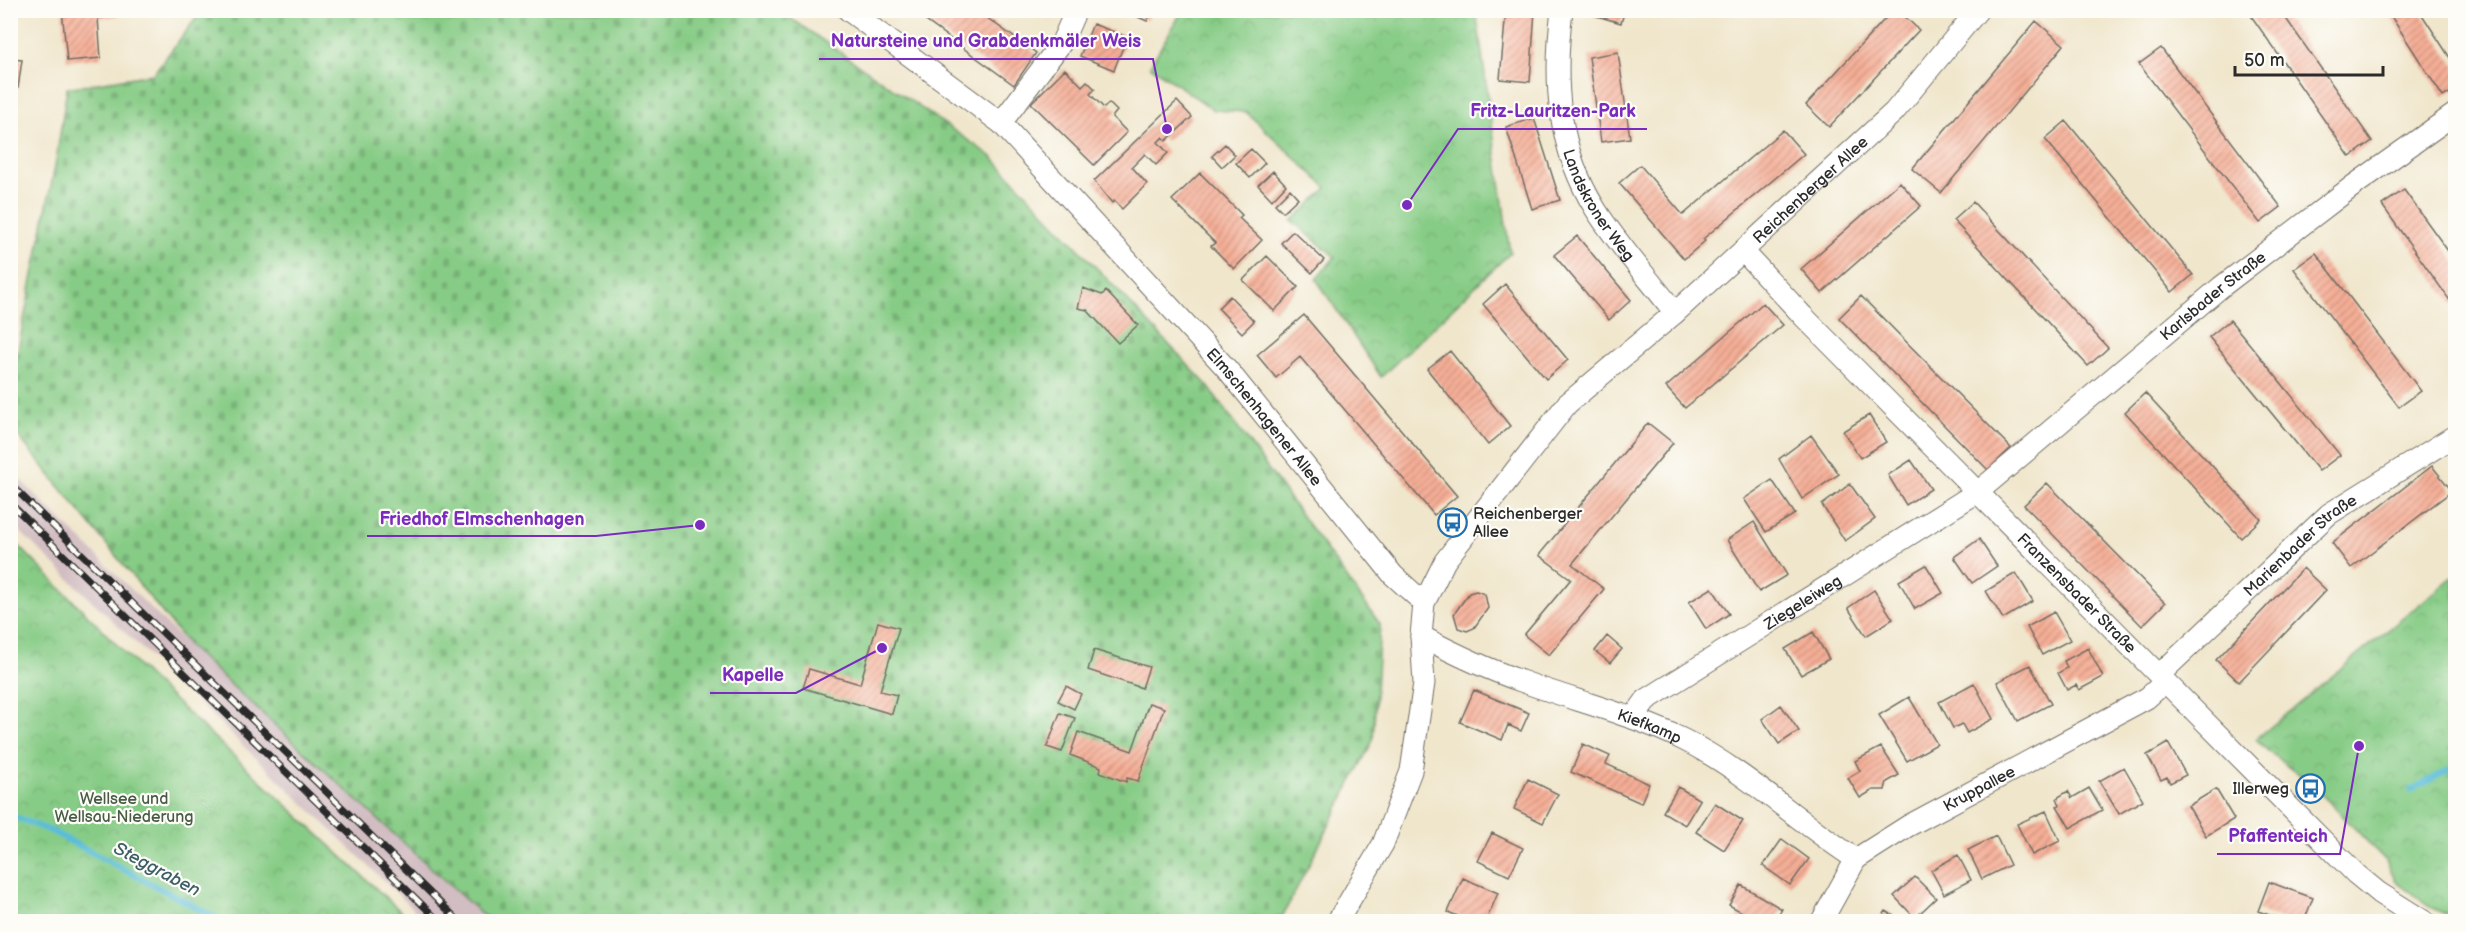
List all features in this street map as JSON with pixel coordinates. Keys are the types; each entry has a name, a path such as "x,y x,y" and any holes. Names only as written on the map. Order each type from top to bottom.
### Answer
{"street":[{"name":"Elmschenhagener Allee","path":"848,10 1001,123 1227,369 1393,576 1424,603"},
{"path":"1001,123 1062,42 1077,10"},
{"name":"Landskroner Weg","path":"1562,10 1557,52 1558,105 1571,158 1596,210 1675,313"},
{"name":"Reichenberger Allee","path":"1424,603 1445,561 1567,404 1675,313 1894,112 1978,10"},
{"name":"Karlsbader Straße","path":"1979,491 2221,287 2353,186 2456,113"},
{"name":"Franzensbader Straße","path":"1743,251 1803,316 1979,491 2356,874 2379,893 2425,921"},
{"name":"Marienbader Straße","path":"2162,679 2329,513 2456,435"},
{"name":"Ziegeleiweg","path":"1633,718 1646,700 1979,491"},
{"path":"1337,921 1383,844 1411,771 1424,683 1421,636 1424,603"},
{"name":"Kiefkamp","path":"1421,636 1521,681 1633,718 1685,741 1755,786 1815,833 1856,859"},
{"name":"Kruppallee","path":"1821,921 1856,859 1908,826 2148,698 2162,679"}],"shaded area":[{"path":"10,470 191,648 489,921 426,921 11,523"}],"green space":[{"path":"202,11 780,11 991,156 1208,386 1380,624 1373,740 1280,921 489,921 191,648 11,427 11,384 56,161 67,88 153,74"},
{"path":"1182,11 1476,11 1510,253 1381,377 1316,279 1335,257 1292,221 1327,188 1246,112 1214,110 1150,66"},
{"name":"Wellsee und Wellsau-Niederung","path":"11,538 147,675 411,921 11,921"},
{"path":"2455,575 2455,918 2434,909 2396,882 2386,861 2311,783 2269,752 2256,739"}],"building":[{"path":"62,10 119,10 119,16 98,18 101,58 67,61"},
{"path":"934,10 976,10 1036,53 1014,85 926,21"},
{"path":"1122,10 1152,10 1147,21"},
{"path":"1506,10 1535,10 1530,82 1500,79"},
{"path":"1594,10 1625,10 1621,23 1593,15"},
{"path":"1893,10 1898,10 1919,30 1829,127 1806,105"},
{"path":"2247,10 2280,10 2372,141 2350,157"},
{"path":"2387,10 2419,10 2456,67 2456,89 2443,97"},
{"path":"2036,21 2064,45 1941,193 1912,169"},
{"path":"1093,24 1127,37 1114,70 1080,56"},
{"path":"2161,48 2281,207 2260,223 2139,64"},
{"path":"1618,52 1630,138 1601,142 1589,57"},
{"path":"10,59 22,60 18,88 10,87"},
{"path":"1065,69 1082,86 1087,81 1095,89 1090,94 1104,108 1109,103 1117,111 1112,117 1127,132 1094,165 1031,103"},
{"path":"1177,101 1192,117 1166,141 1163,137 1158,142 1168,153 1156,165 1145,154 1132,167 1147,184 1122,209 1114,201 1112,203 1094,181"},
{"path":"1534,118 1560,200 1532,209 1506,127"},
{"path":"2066,121 2193,275 2172,292 2045,139"},
{"path":"1783,130 1804,154 1703,239 1705,241 1684,259 1619,183 1640,165 1683,215"},
{"path":"1225,144 1235,155 1222,167 1212,156"},
{"path":"1251,149 1265,163 1250,178 1236,163"},
{"path":"1273,171 1286,185 1272,200 1258,185"},
{"path":"1200,173 1242,215 1239,218 1262,240 1234,269 1211,246 1215,243 1172,200"},
{"path":"1900,182 1921,206 1822,293 1801,269"},
{"path":"1290,189 1298,198 1283,212 1275,204"},
{"path":"2404,190 2456,262 2456,309 2382,205"},
{"path":"1973,202 2108,348 2088,366 1953,220"},
{"path":"1293,231 1324,260 1312,273 1281,243"},
{"path":"1577,236 1631,300 1609,320 1554,255"},
{"path":"2316,253 2421,391 2399,407 2294,269"},
{"path":"1267,256 1298,287 1274,311 1243,280"},
{"path":"1505,284 1568,360 1546,379 1483,304"},
{"path":"1083,288 1102,295 1106,291 1138,325 1118,343 1087,310 1078,308"},
{"path":"1230,296 1254,321 1242,333 1218,308"},
{"path":"1861,296 2011,448 1988,470 1839,318"},
{"path":"1763,303 1783,325 1685,408 1666,387"},
{"path":"1304,315 1457,496 1434,515 1300,357 1276,378 1257,355"},
{"path":"2230,320 2340,455 2319,471 2209,337"},
{"path":"1450,351 1510,426 1488,445 1427,369"},
{"path":"2145,393 2261,519 2241,538 2125,412"},
{"path":"1869,415 1886,442 1860,458 1843,431"},
{"path":"1648,423 1673,443 1572,564 1604,589 1549,655 1524,635 1571,579 1539,555"},
{"path":"1811,435 1839,474 1802,499 1779,459"},
{"path":"1911,460 1931,489 1906,505 1888,475"},
{"path":"2432,466 2452,491 2351,568 2332,543"},
{"path":"1772,480 1795,514 1766,532 1744,499"},
{"path":"2047,483 2165,603 2142,626 2024,505"},
{"path":"1850,484 1875,519 1845,541 1822,505"},
{"path":"1754,522 1787,575 1759,592 1727,540"},
{"path":"1979,539 1997,566 1972,583 1954,557"},
{"path":"1926,565 1943,593 1915,609 1899,581"},
{"path":"2303,568 2326,590 2239,682 2216,660"},
{"path":"2016,573 2033,601 2003,619 1986,591"},
{"path":"1712,588 1729,614 1706,629 1689,602"},
{"path":"1874,590 1893,619 1866,636 1848,608"},
{"path":"1476,591 1485,594 1488,608 1474,628 1467,631 1458,628 1454,614 1469,593"},
{"path":"2054,612 2070,640 2042,655 2027,627"},
{"path":"878,622 899,628 880,691 897,695 892,714 803,688 809,669 860,684"},
{"path":"1813,632 1829,659 1801,675 1785,649"},
{"path":"1607,636 1622,649 1610,663 1595,651"},
{"path":"2088,648 2103,677 2079,690 2076,685 2067,690 2058,673 2067,668 2064,661"},
{"path":"1094,650 1149,667 1142,688 1088,670"},
{"path":"2030,665 2051,704 2018,721 1997,682"},
{"path":"1974,683 1993,719 1967,733 1962,724 1953,728 1939,702"},
{"path":"1066,686 1081,694 1074,709 1058,701"},
{"path":"1474,690 1529,713 1521,731 1508,725 1502,740 1460,722"},
{"path":"1909,697 1937,744 1907,761 1879,715"},
{"path":"1149,703 1164,708 1138,781 1127,778 1126,782 1100,772 1101,767 1070,755 1078,732 1132,751"},
{"path":"1781,705 1799,731 1779,744 1762,719"},
{"path":"1060,713 1075,718 1062,752 1047,747"},
{"path":"2168,743 2186,775 2170,783 2167,777 2161,780 2147,755"},
{"path":"1583,744 1610,756 1606,764 1649,784 1641,803 1571,772"},
{"path":"1881,747 1899,775 1887,782 1885,790 1873,790 1860,798 1848,778 1860,771 1855,761"},
{"path":"2124,767 2143,800 2119,814 2099,781"},
{"path":"1528,779 1558,794 1543,823 1514,809"},
{"path":"1678,787 1700,800 1685,825 1663,812"},
{"path":"2089,788 2102,810 2070,828 2057,806 2060,805 2057,798 2068,791 2072,798"},
{"path":"2216,789 2234,819 2206,836 2188,806"},
{"path":"1715,803 1743,821 1724,850 1696,832"},
{"path":"2046,811 2060,841 2032,855 2017,824"},
{"path":"1492,833 1523,848 1509,876 1478,861"},
{"path":"1996,836 2010,865 1982,879 1968,850"},
{"path":"1782,839 1809,859 1790,885 1763,866"},
{"path":"1958,855 1971,880 1944,894 1931,870"},
{"path":"1915,877 1936,898 1915,918 1894,896"},
{"path":"1463,878 1498,893 1486,921 1470,921 1448,912"},
{"path":"2269,882 2313,898 2304,921 2286,921 2258,911"},
{"path":"1741,885 1782,909 1775,921 1736,921 1742,912 1729,905"},
{"path":"1886,911 1902,921 1879,921"}],"waterway":[{"path":"2411,790 2456,766"},
{"name":"Steggraben","path":"10,815 51,831 224,922"}],"railway":[{"path":"10,484 460,922"},
{"path":"10,503 440,922"}],"place":[{"name":"Natursteine und Grabdenkmäler Weis","path":"1167,129"},
{"name":"Fritz-Lauritzen-Park","path":"1407,205"},
{"name":"Reichenberger Allee","path":"1452,522"},
{"name":"Friedhof Elmschenhagen","path":"700,525"},
{"name":"Kapelle","path":"882,648"},
{"name":"Pfaffenteich","path":"2359,746"},
{"name":"Illerweg","path":"2310,788"}]}
